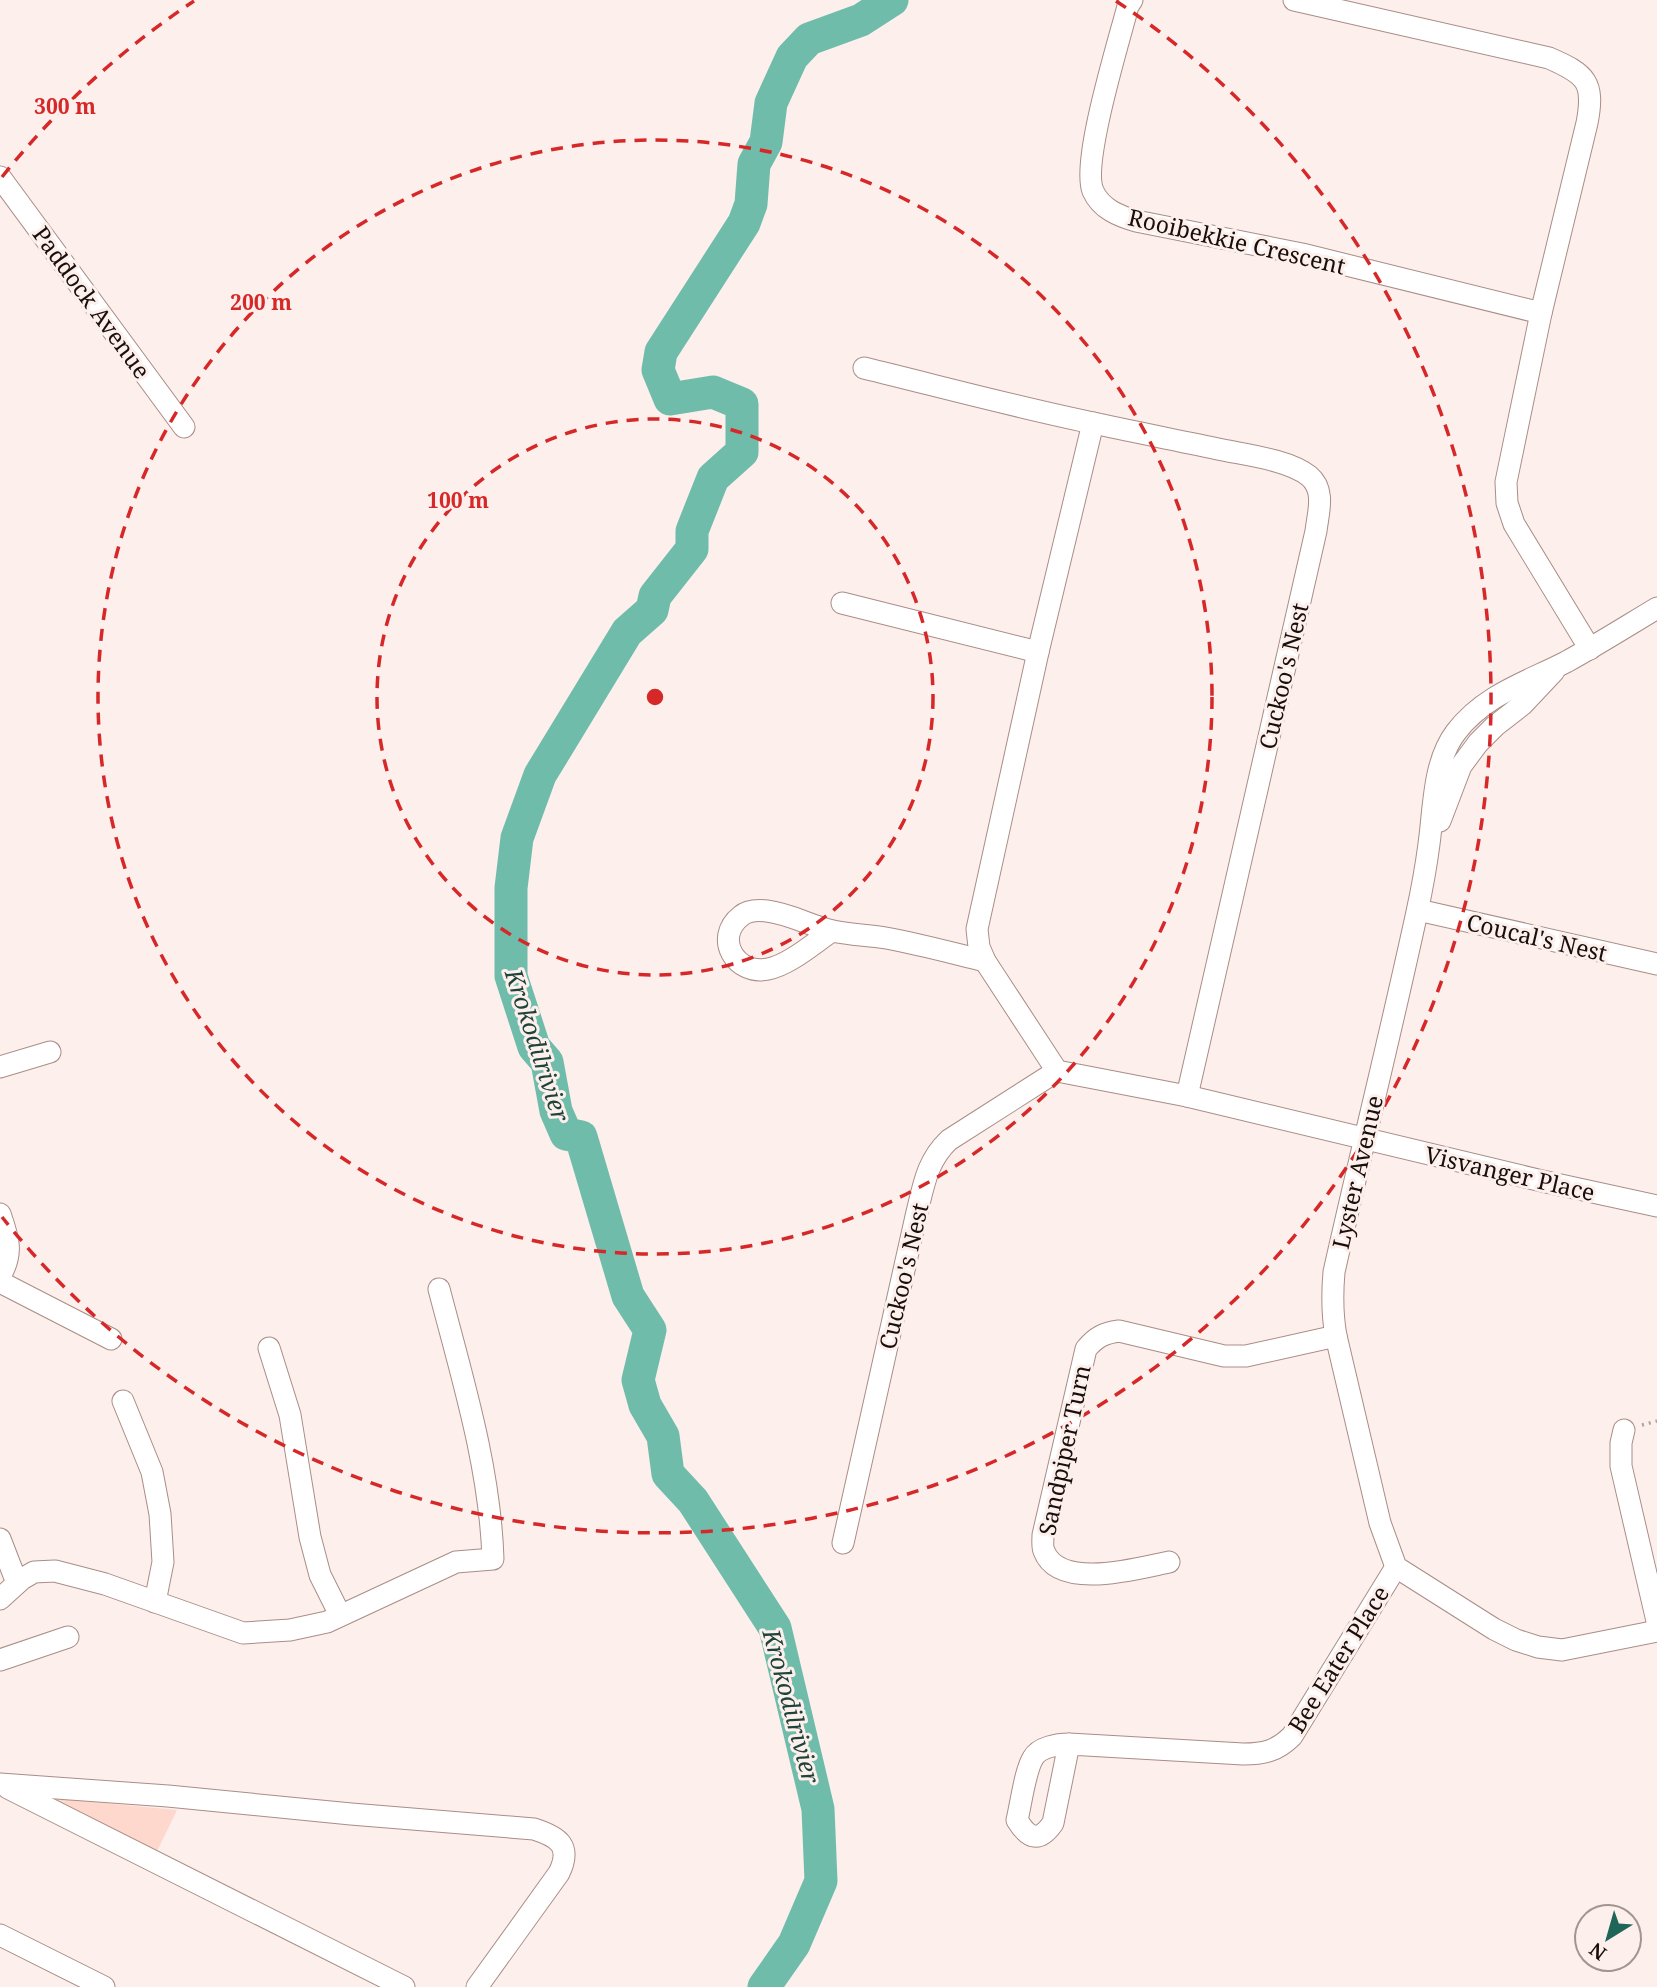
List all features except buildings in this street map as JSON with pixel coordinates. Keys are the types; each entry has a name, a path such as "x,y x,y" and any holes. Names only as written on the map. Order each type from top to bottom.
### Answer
{"street":[{"name":"Rooibekkie Crescent","path":"1132,0 1128,6 1090,161 1093,190 1109,210 1123,217 1302,254 1541,313"},
{"path":"1294,0 1549,58 1576,71 1586,82 1591,94 1587,124 1541,313 1506,482 1507,503 1514,524 1590,649"},
{"name":"Paddock Avenue","path":"0,177 184,427"},
{"name":"Cuckoo's Nest","path":"864,368 1093,423 1282,464 1311,477 1319,489 1316,531 1187,1096"},
{"path":"1093,423 1038,652 977,929 979,947 985,961 1057,1071 1187,1096 1364,1139"},
{"path":"842,603 1038,652"},
{"name":"Lyster Avenue","path":"1396,1567 1380,1523 1336,1336 1332,1316 1334,1272 1418,910 1438,778 1446,750 1455,732 1498,694 1590,649 1657,608"},
{"name":"Coucal's Nest","path":"1418,910 1657,963"},
{"path":"832,931 887,938 985,961"},
{"path":"0,1067 50,1052"},
{"name":"Cuckoo's Nest","path":"843,1543 917,1212 932,1161 949,1140 1057,1071"},
{"name":"Visvanger Place","path":"1364,1139 1657,1206"},
{"path":"0,1213 9,1251 6,1266 0,1276"},
{"path":"0,1282 111,1339"},
{"path":"0,1599 34,1572 55,1571 105,1584 243,1633 290,1630 327,1622 456,1562 493,1559 492,1523 471,1413 439,1289"},
{"name":"Sandpiper Turn","path":"1169,1562 1122,1572 1072,1573 1050,1561 1043,1550 1043,1535 1086,1349 1094,1339 1105,1333 1119,1331 1224,1356 1246,1356 1336,1336"},
{"path":"269,1348 290,1415 313,1550 320,1575 340,1615"},
{"path":"123,1401 152,1472 160,1514 163,1562 155,1602"},
{"path":"1624,1430 1621,1466 1657,1621"},
{"path":"0,1539 17,1584"},
{"path":"1396,1567 1494,1629 1538,1647 1562,1650 1657,1631"},
{"name":"Bee Eater Place","path":"1069,1744 1244,1754 1272,1752 1292,1736 1396,1567"},
{"path":"0,1660 68,1637"},
{"path":"0,1784 404,1987"},
{"path":"0,1784 168,1796 534,1829 548,1833 560,1842 565,1852 564,1863 477,1987"},
{"path":"0,1935 104,1987"}],"shaded area":[{"path":"51,1798 177,1810 157,1851"}],"waterway":[{"name":"Krokodilrivier","path":"764,1987 794,1944 821,1881 818,1809 775,1628 693,1501 668,1474 663,1436 645,1405 638,1380 650,1330 628,1296 581,1137 566,1134 556,1111 547,1062 534,1047 511,976 511,888 517,838 540,775 627,632 652,610 655,596 692,549 692,531 713,478 742,452 742,404 713,392 670,399 658,370 661,352 744,223 751,204 754,164 766,142 771,103 792,57 809,39 861,20 892,0"}]}
